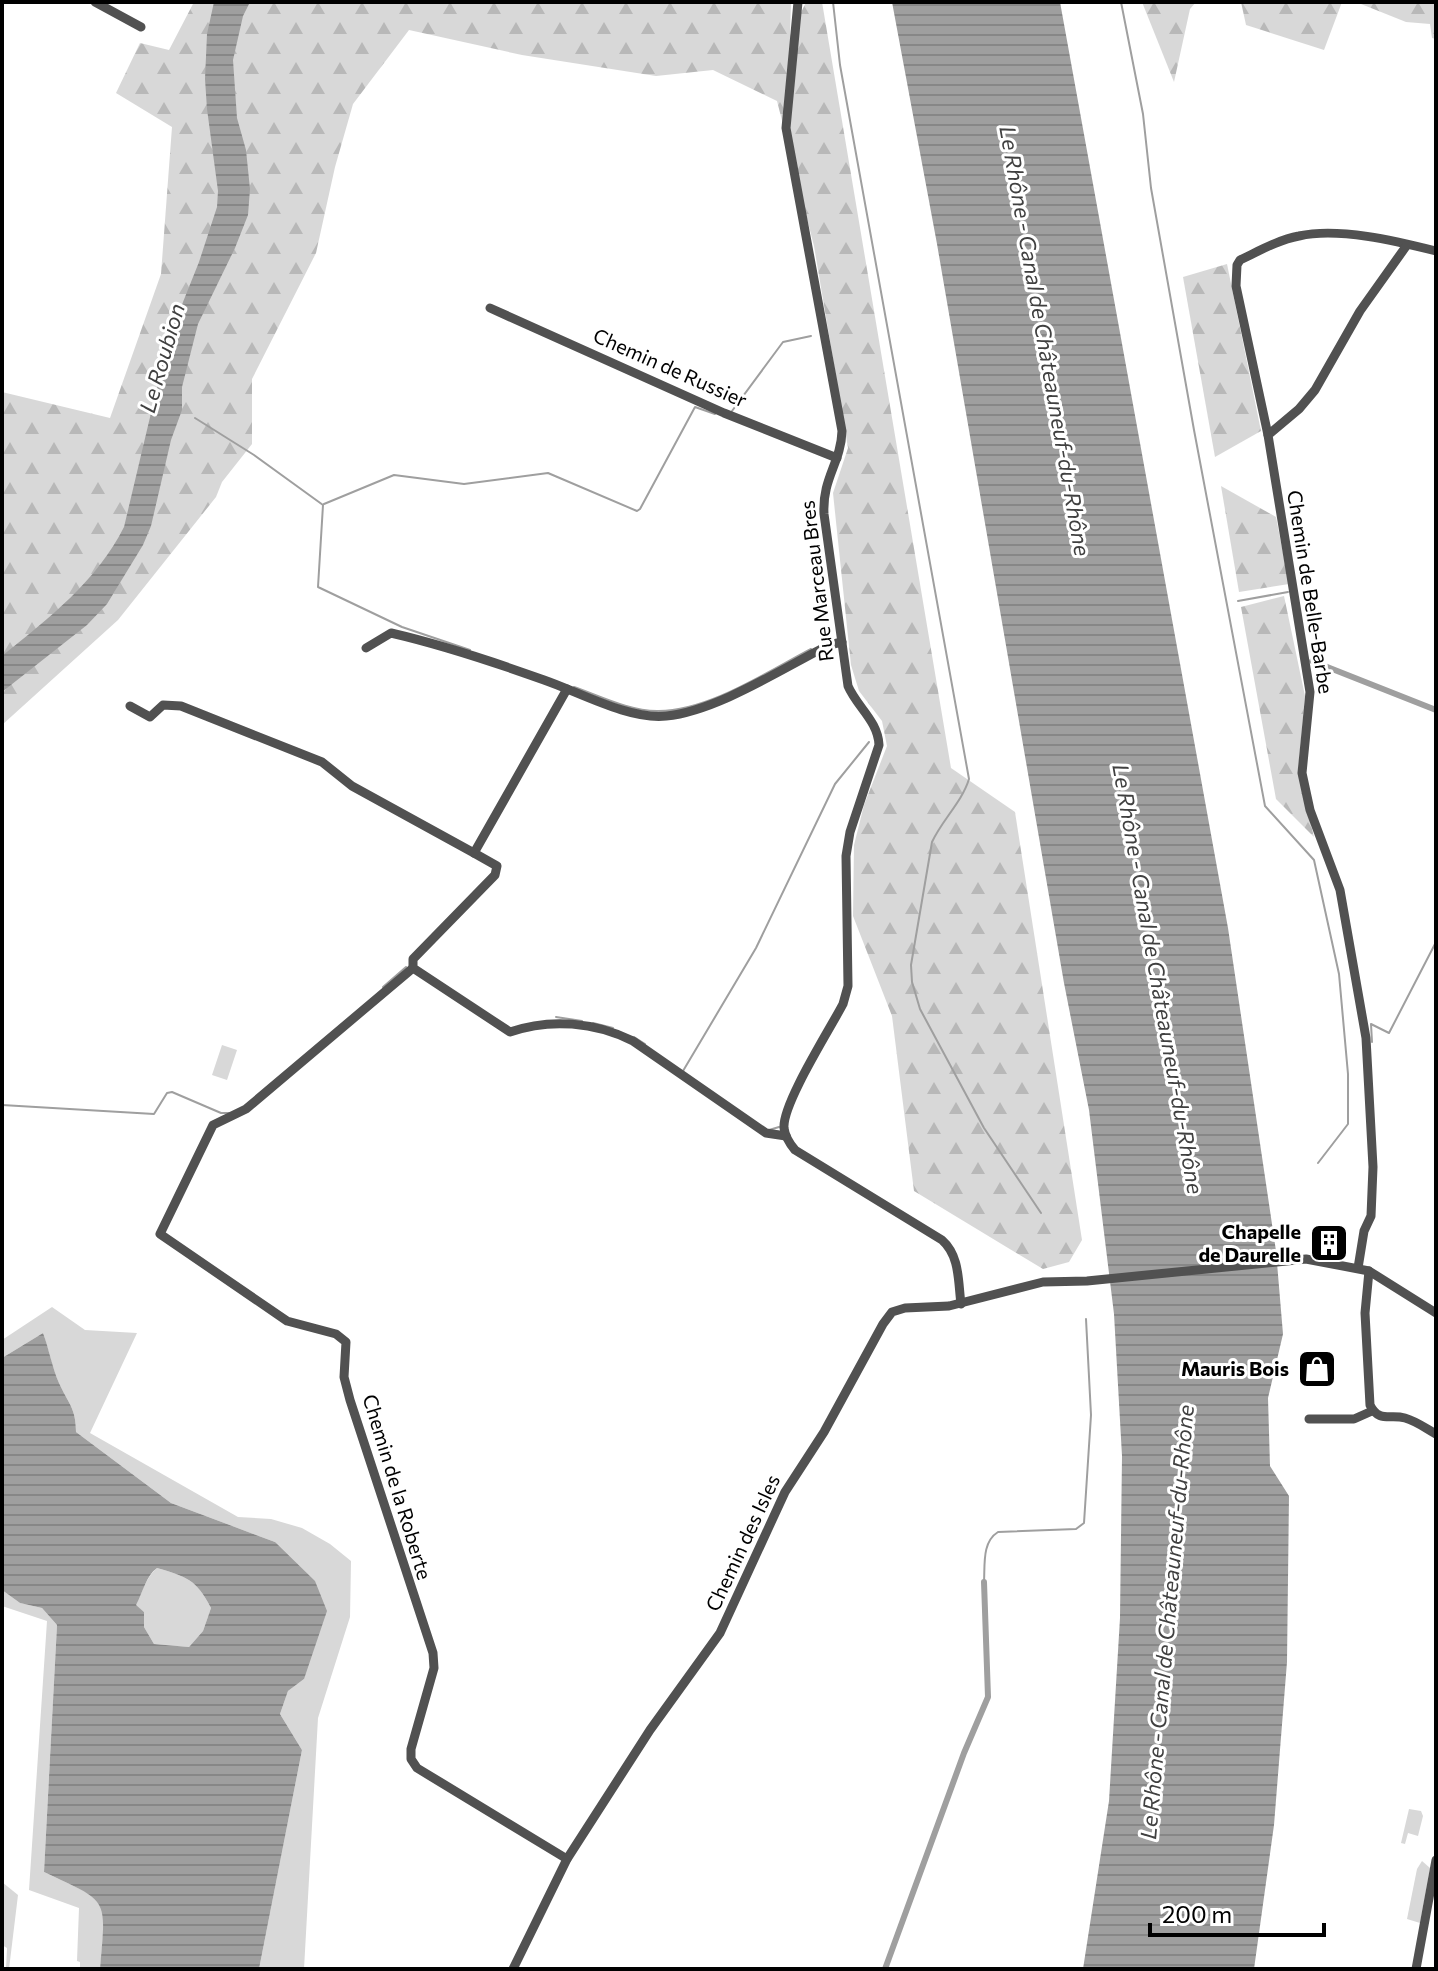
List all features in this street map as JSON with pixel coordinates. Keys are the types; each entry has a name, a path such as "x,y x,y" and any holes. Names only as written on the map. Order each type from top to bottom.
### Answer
{"street":[{"path":"95,2 141,27"},
{"name":"Rue Marceau Bres","path":"786,1136 785,1118 789,1105 843,1004 848,986 846,856 853,819 879,745 879,735 874,725 854,700 848,686 823,500 842,445 842,431 786,128 798,2"},
{"name":"Chemin de Belle-Barbe","path":"1372,1411 1368,1393 1364,1269 1364,1231 1371,1216 1373,1167 1366,1038 1340,890 1310,810 1302,773 1310,692 1268,435 1236,286 1240,260 1302,235 1354,235 1407,245"},
{"path":"1268,435 1299,409 1315,390 1360,311 1407,245 1436,251"},
{"name":"Chemin de Russier","path":"490,308 711,407 837,458"},
{"path":"366,648 391,633 428,641 624,710 664,716 692,710 735,693 829,645 842,642"},
{"path":"474,853 567,689"},
{"path":"130,706 150,717 163,705 181,706 322,762 352,786 493,862 497,866 495,875 412,965 510,1032 540,1024 564,1023 615,1032 766,1133 786,1136 795,1150 952,1249 961,1304"},
{"name":"Chemin de la Roberte","path":"412,965 246,1109 213,1125 160,1234 287,1321 336,1334 346,1342 344,1377 350,1400 433,1653 434,1668 411,1749 411,1759 417,1768 567,1859"},
{"name":"Chemin des Isles","path":"513,1969 567,1859 650,1730 720,1633 785,1492 824,1432 892,1312 905,1308 961,1304 1043,1282 1288,1261 1316,1260 1364,1269"},
{"path":"1364,1269 1436,1313"},
{"path":"1422,1304 1436,1306"},
{"path":"1309,1419 1354,1419 1372,1411 1382,1418 1407,1418 1436,1434"},
{"path":"1416,1969 1436,1860"}],"green space":[{"path":"194,2 791,2 790,36 806,2 822,2 951,768 1015,812 1082,1240 1069,1262 1043,1269 914,1191 892,1016 853,916 854,845 864,805 887,746 882,721 859,691 851,665 833,493 848,448 814,246 777,101 713,70 656,76 522,55 409,30 353,104 316,253 252,379 252,444 222,482 216,497 118,620 2,725 2,392 110,418 161,274 172,127 116,93 140,43 169,50"},
{"path":"1142,2 1196,2 1190,9 1174,82"},
{"path":"1241,2 1342,2 1324,50 1246,25"},
{"path":"1356,2 1436,2 1436,39 1432,38 1430,24 1406,22"},
{"path":"1227,264 1261,431 1215,457 1183,277"},
{"path":"1221,486 1276,517 1289,584 1239,592"},
{"path":"1284,596 1305,696 1298,771 1314,837 1276,799 1241,607"},
{"path":"222,1045 237,1050 227,1080 212,1075"},
{"path":"52,1307 85,1330 137,1333 90,1433 238,1517 271,1519 302,1528 351,1561 350,1617 318,1718 304,1969 259,1969 302,1750 280,1714 288,1691 304,1679 275,1542 171,1503 76,1432 73,1411 57,1377 43,1333 2,1358 2,1340"},
{"path":"157,1568 190,1580 211,1608 203,1631 189,1647 154,1644 144,1627 144,1612 135,1605 147,1580"},
{"path":"2,1590 20,1603 42,1608 57,1625 44,1872 95,1896 105,1915 100,1969 80,1969 80,1962 77,1961 79,1908 29,1890 47,1621 2,1606"},
{"path":"1409,1809 1421,1811 1423,1816 1418,1836 1408,1833 1405,1844 1401,1843"},
{"path":"1422,1861 1430,1868 1420,1923 1407,1919 1417,1869"},
{"path":"2,1882 18,1895 9,1969 6,1969 7,1948 2,1945"}],"water":[{"path":"214,2 250,2 243,16 233,60 237,118 246,150 250,189 248,215 198,324 182,387 182,410 171,440 151,526 143,545 107,604 87,625 2,692 2,656 86,582 124,527 169,337 217,207 218,191 205,79 207,34"},
{"name":"Le Rhône - Canal de Châteauneuf-du-Rhône","path":"892,2 1060,2 1228,928 1276,1251 1283,1334 1268,1398 1270,1466 1289,1496 1287,1662 1274,1825 1254,1969 1083,1969 1109,1801 1120,1618 1122,1456 1114,1314 1089,1110"},
{"path":"43,1333 57,1377 73,1411 76,1432 171,1503 275,1542 315,1581 327,1611 304,1679 288,1691 280,1714 302,1750 259,1969 100,1969 103,1927 99,1905 81,1890 44,1872 57,1625 42,1608 20,1603 2,1590 2,1358","holes":["157,1568 183,1577 195,1585 211,1608 203,1631 189,1647 154,1644 144,1627 144,1612 136,1605 147,1580"]}],"waterway":[{"path":"833,2 840,65 969,779 932,842 911,965 912,982 920,1009 984,1128 1041,1213"},
{"path":"1121,2 1143,114 1151,188 1194,430 1265,806 1314,860 1339,974 1348,1074 1348,1124 1318,1163"},
{"path":"732,411 783,342 811,336"},
{"path":"324,504 394,475 464,484 548,473 637,511 695,407 715,414"},
{"path":"195,418 254,455 323,505 318,587 402,627 470,650"},
{"path":"1238,601 1288,592"},
{"path":"574,687 636,709 676,710 736,689 811,649"},
{"path":"1312,661 1436,710"},
{"path":"683,1071 756,948 835,784 869,742"},
{"path":"1372,1042 1371,1024 1389,1033 1436,942"},
{"path":"383,987 406,967"},
{"path":"556,1017 582,1021"},
{"path":"593,1023 613,1028"},
{"path":"634,1037 645,1044"},
{"path":"2,1105 154,1114 167,1093 172,1092 221,1113 229,1113"},
{"path":"769,1130 779,1127"},
{"path":"984,1582 987,1547 998,1532 1076,1529 1084,1523 1091,1415 1086,1319"},
{"path":"885,1969 964,1753 988,1697 984,1582"}],"place":[{"name":"Chapelle de Daurelle","path":"1329,1243"},
{"name":"Mauris Bois","path":"1317,1369"}],"water label":[{"name":"Le Roubion","path":"162,358"}]}
